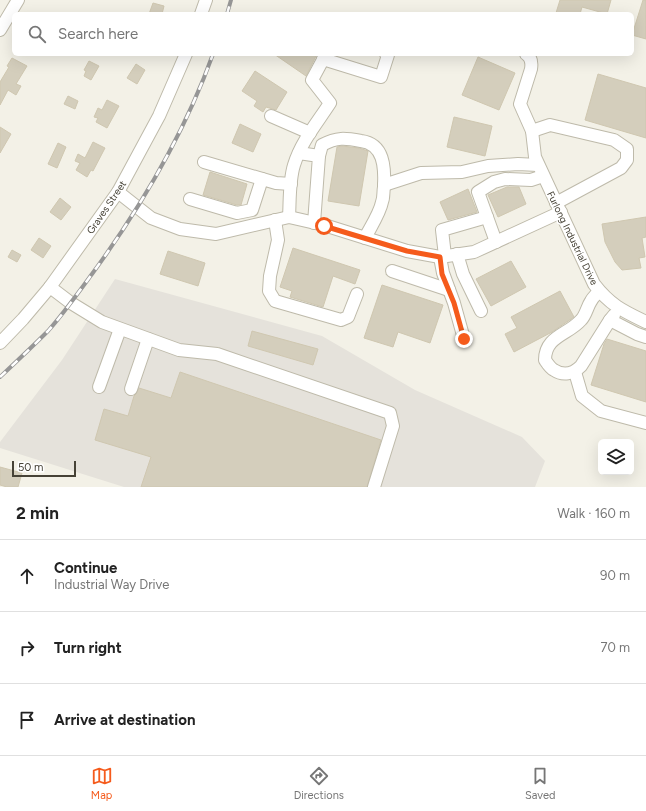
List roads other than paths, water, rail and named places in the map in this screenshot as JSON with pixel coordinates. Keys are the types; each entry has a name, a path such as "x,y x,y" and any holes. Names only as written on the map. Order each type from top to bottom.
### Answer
{"street":[{"path":"0,30 18,0"},
{"path":"202,12 206,0"},
{"name":"Graves Street","path":"0,343 23,320 50,287 118,192 159,116 185,56"},
{"path":"289,217 294,165 303,143 330,103 312,80 324,56 381,77 387,56"},
{"name":"Furlong Industrial Drive","path":"529,56 532,63 531,69 520,104 532,131 535,157 599,292 603,297 619,309 646,322"},
{"path":"271,116 310,133"},
{"path":"118,192 152,218 180,230 216,234 289,217 407,251 447,256 474,252 496,242 558,207 621,168 627,160 627,150 614,140 550,125 532,131"},
{"path":"314,223 319,156 322,145 332,140 346,138 367,142 375,147 382,155 385,174 382,203 365,238"},
{"path":"299,153 319,156"},
{"path":"204,162 276,183 291,184"},
{"path":"384,185 421,173 462,172 488,166 518,164 541,170"},
{"path":"496,242 478,192 494,182 505,179 531,180 541,170"},
{"path":"190,199 237,213 252,210 262,179"},
{"path":"464,339 449,290 442,274 447,256 442,230 487,217"},
{"path":"275,220 278,240 270,276 269,291 276,301 341,320 348,317 357,294"},
{"path":"447,256 463,274 481,310"},
{"path":"392,271 449,290"},
{"path":"50,287 71,303 102,322 120,329 185,351 217,354 390,413 393,426 374,487"},
{"path":"599,292 591,300 581,321 549,344 545,352 545,360 554,370 567,374 575,372 581,366 610,320 619,309"},
{"path":"610,320 646,337"},
{"path":"99,387 120,329"},
{"path":"130,389 148,339"},
{"path":"575,372 582,396 601,411 646,423"}],"railway":[{"path":"228,12 231,0"},
{"path":"0,377 54,324 71,303 128,222 175,140 202,83 212,56"}]}
